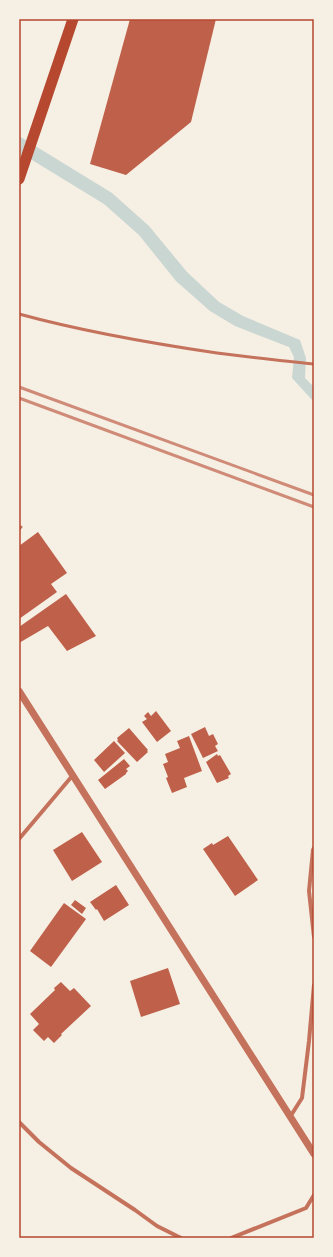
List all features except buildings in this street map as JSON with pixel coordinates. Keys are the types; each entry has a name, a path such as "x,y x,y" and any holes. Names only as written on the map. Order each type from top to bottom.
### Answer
{"highway":[{"path":"19,179 73,19"}],"street":[{"path":"19,691 314,1154"},
{"path":"19,839 73,775"},
{"path":"314,848 309,891 314,937"},
{"path":"290,1117 302,1098 312,1027 314,985"},
{"path":"19,1122 39,1142 71,1168 158,1226 181,1238"},
{"path":"231,1238 306,1208 314,1195"}],"lane":[{"path":"19,314 92,333 161,345 314,364"}],"shaded area":[{"path":"19,136 112,193 149,226 187,272 219,302 243,316 300,340 306,358 305,378 314,387 314,402 292,378 294,357 289,347 235,326 210,311 176,281 139,235 104,204 19,152"}],"railway":[{"path":"19,387 314,495"},
{"path":"19,398 314,507"}]}
